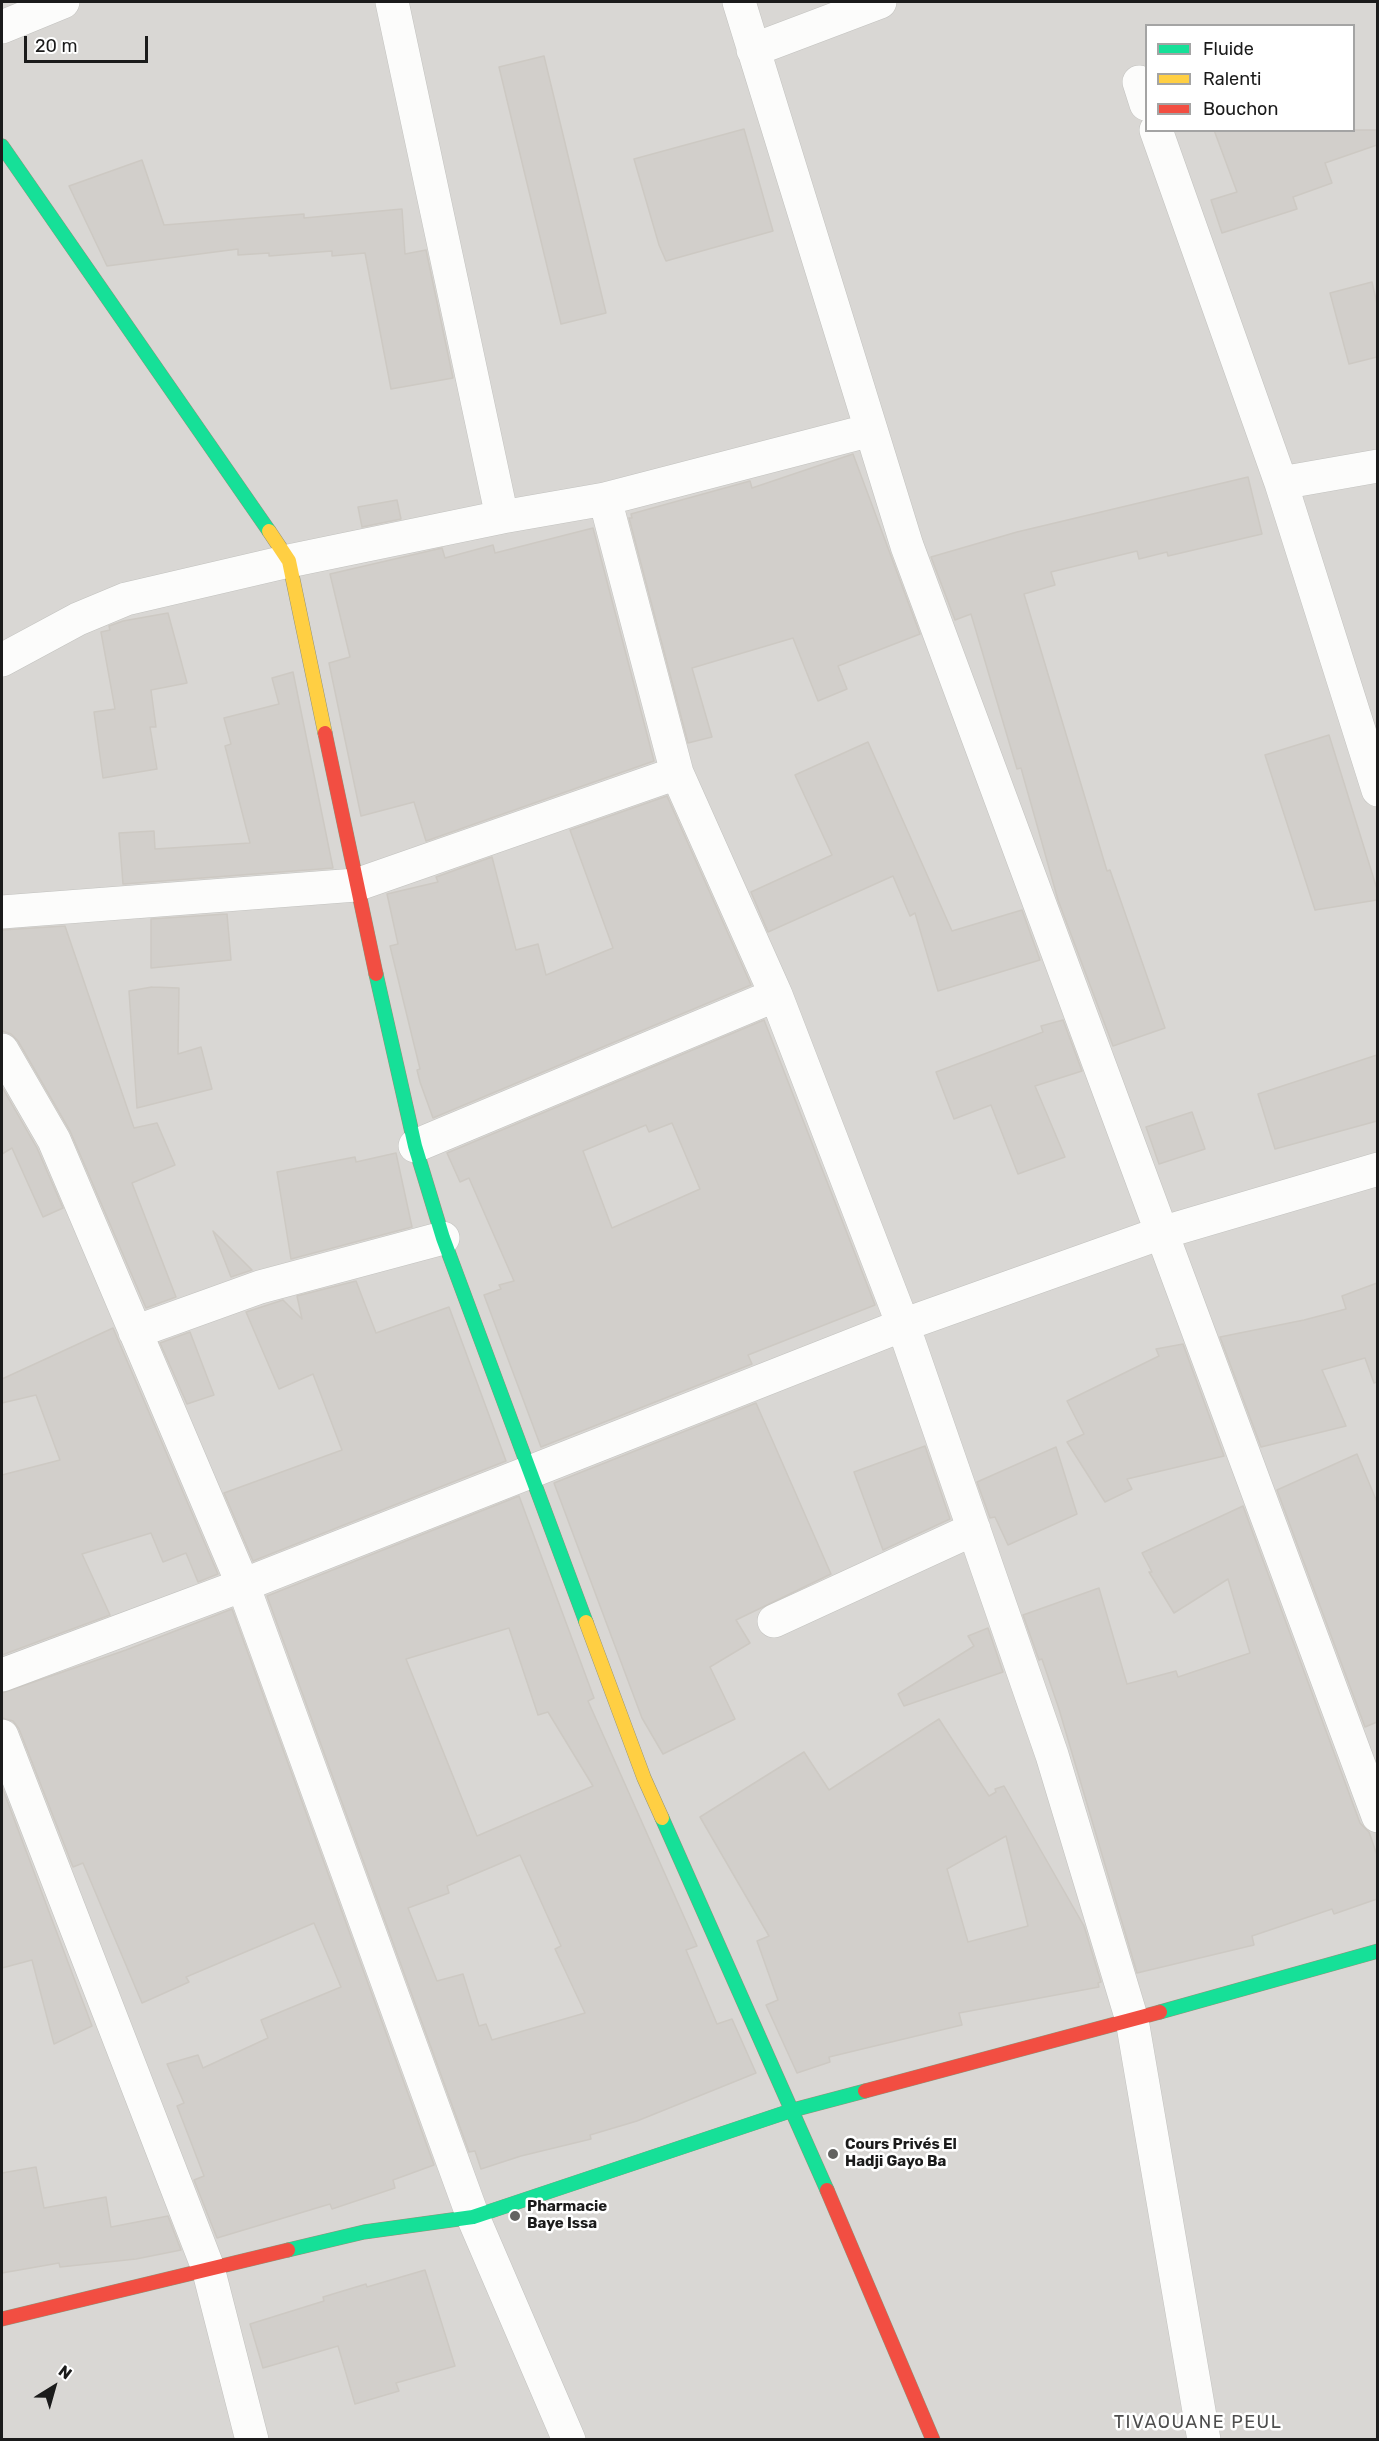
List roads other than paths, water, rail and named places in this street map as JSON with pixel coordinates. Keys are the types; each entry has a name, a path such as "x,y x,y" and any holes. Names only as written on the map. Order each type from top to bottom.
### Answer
{"street":[{"path":"2,27 63,2"},
{"path":"392,2 502,517"},
{"path":"739,2 907,546 1377,1816"},
{"path":"753,50 880,2"},
{"path":"1157,132 1281,483 1377,790"},
{"path":"2,146 289,561 356,885 415,1146 443,1238 644,1778 793,2110 933,2439"},
{"path":"2,660 78,619 126,599 289,561 502,517 605,500 871,430"},
{"path":"1281,483 1377,466"},
{"path":"605,500 677,773 776,995 903,1325 1052,1755 1132,2020 1204,2439"},
{"path":"2,912 356,885 677,773"},
{"path":"415,1146 776,995"},
{"path":"2,1050 54,1140 243,1586 473,2217 570,2439"},
{"path":"2,1675 243,1586 903,1325 1161,1233 1377,1169"},
{"path":"135,1332 260,1287 443,1238"},
{"path":"774,1621 974,1529"},
{"path":"2,1736 208,2268 252,2439"},
{"path":"2,2319 364,2232 473,2217 793,2110 1377,1952"}],"place":[{"name":"Cours Privés El Hadji Gayo Ba","path":"833,2154"},
{"name":"Pharmacie Baye Issa","path":"515,2216"}],"district":[{"name":"TIVAOUANE PEUL","path":"1198,2423"}]}
